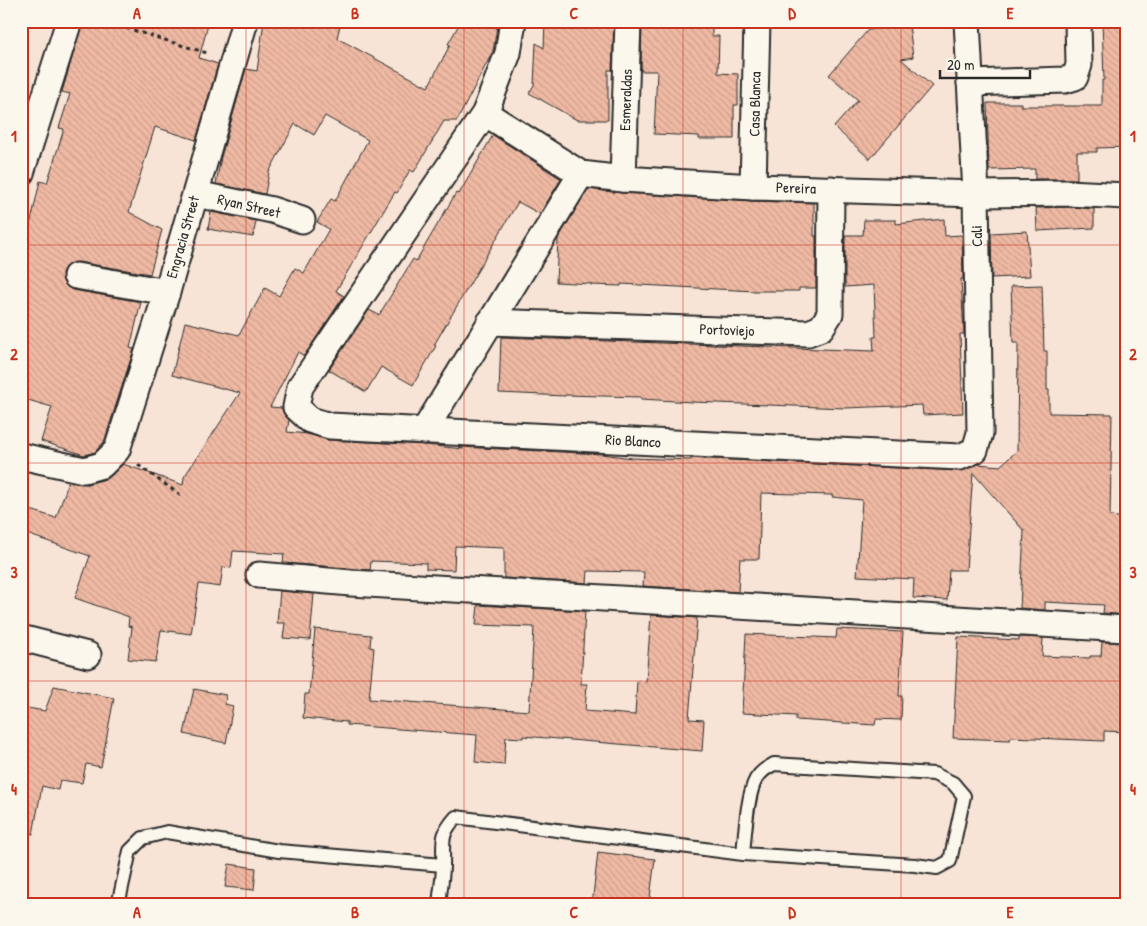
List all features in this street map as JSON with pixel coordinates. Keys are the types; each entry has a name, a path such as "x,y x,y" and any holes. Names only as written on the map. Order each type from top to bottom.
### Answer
{"street":[{"path":"21,173 69,21"},
{"name":"Engracia Street","path":"117,450 167,292 245,21"},
{"path":"485,113 508,53 513,21"},
{"name":"Esmeraldas","path":"623,179 628,21"},
{"name":"Casa Blanca","path":"753,187 757,21"},
{"name":"Cali","path":"967,21 976,194 980,433 975,450"},
{"path":"970,83 1065,80 1075,77 1079,65 1078,21"},
{"name":"Pereira","path":"485,113 581,174 623,179 753,187 976,194 1126,196"},
{"name":"Rio Blanco","path":"485,113 300,387 296,407 310,420 330,426 960,457 975,450"},
{"path":"424,431 581,174"},
{"name":"Portoviejo","path":"490,322 808,333 822,328 830,314 831,189"},
{"name":"Ryan Street","path":"196,194 272,210 302,220"},
{"path":"76,276 167,292"},
{"path":"21,456 84,470 102,465 117,450"},
{"path":"259,575 371,584 1126,630"},
{"path":"21,638 88,655"}],"lane":[{"path":"439,905 443,865 443,839 446,828 456,817 742,854 915,864 937,868 950,861 964,796 952,783 934,774 774,764 763,770 756,780 751,796 742,854"},
{"path":"118,905 130,851 143,838 167,832 279,851 443,865"}],"path":[{"path":"103,21 234,61"},
{"path":"117,450 183,497"}],"building":[{"path":"83,21 209,21 199,58 218,64 196,140 155,127 129,212 162,230 150,274 78,262 71,263 65,267 62,273 63,281 67,287 73,290 141,302 130,348 134,349 104,442 95,452 84,455 41,441 52,407 21,398 21,233 28,234 40,181 47,183 64,129 59,128 70,94 62,92"},
{"path":"264,21 341,21 337,38 428,87 461,21 498,21 493,51 457,121 444,121 414,172 410,170 336,291 344,296 304,356 298,352 270,407 282,408 289,420 287,432 308,434 329,440 426,445 463,449 460,447 602,454 632,458 691,460 691,458 959,471 978,464 1000,466 1017,451 1018,343 1013,343 1011,286 1042,285 1044,351 1047,351 1049,413 1112,414 1110,516 1126,518 1126,615 1103,613 1104,605 1045,602 1045,610 1020,608 1024,531 973,473 966,570 949,570 947,600 913,598 914,579 857,576 862,500 832,497 832,495 761,493 759,559 740,559 738,592 643,586 644,572 588,571 587,583 504,578 504,548 455,546 454,570 426,569 426,563 371,561 370,570 283,563 284,554 233,551 231,568 223,567 220,587 199,584 191,634 161,630 156,662 128,659 132,627 128,626 129,617 75,598 90,556 21,532 21,507 56,518 69,481 87,484 106,479 123,464 183,485 184,477 240,393 172,375 185,322 239,335 265,288 279,296 295,268 304,273 329,229 317,222 331,199 335,201 368,140 325,116 314,135 295,124 269,172 265,194 216,184 221,157 246,69 257,71"},
{"path":"545,21 614,21 612,70 608,70 608,120 577,120 529,93 534,85 536,43 544,48"},
{"path":"642,21 712,21 712,36 719,36 718,73 738,74 738,105 734,105 734,139 699,139 699,136 654,134 657,71 641,71"},
{"path":"1102,21 1126,21 1126,147 1097,148 1097,152 1077,152 1077,179 1035,179 1035,169 989,170 987,103 1021,103 1021,106 1102,106 1102,80 1104,80"},
{"path":"909,24 913,57 901,59 932,86 870,159 834,127 858,100 829,75 868,30"},
{"path":"493,135 561,179 540,214 518,202 434,345 436,346 413,385 381,367 366,392 329,370 369,310 379,315 413,259 416,261 456,193 459,194"},
{"path":"588,189 622,193 814,203 816,288 799,288 799,291 755,291 556,282 558,239"},
{"path":"1068,207 1094,209 1094,228 1037,231 1036,208"},
{"path":"211,212 256,221 253,237 208,229"},
{"path":"944,219 945,236 962,235 963,279 961,279 964,334 960,334 963,413 923,415 922,405 845,408 692,402 641,399 641,397 499,393 501,337 874,351 873,337 876,337 874,285 845,287 845,235 863,235 864,220 896,220 896,224"},
{"path":"1027,231 1030,276 992,278 991,233"},
{"path":"280,591 314,594 310,640 283,638 285,623 277,623"},
{"path":"478,605 585,611 581,684 587,684 585,711 635,715 637,681 646,682 651,615 697,618 689,719 704,720 702,751 523,736 523,738 506,737 504,765 475,762 477,735 347,725 347,722 303,718 305,694 309,694 315,629 371,635 370,647 374,648 369,699 529,711 534,627 476,625"},
{"path":"837,629 903,632 899,696 902,696 901,720 876,719 875,725 796,720 796,716 742,713 746,634 836,638"},
{"path":"958,637 1019,640 1019,637 1043,638 1042,656 1090,658 1090,656 1101,656 1102,642 1126,643 1126,732 1104,731 1104,741 1011,737 1010,740 953,738"},
{"path":"54,686 114,698 101,767 86,764 82,783 60,780 58,790 42,786 33,834 21,833 21,707 45,711"},
{"path":"194,689 226,695 225,704 233,706 226,743 184,734"},
{"path":"598,852 655,859 649,905 592,905"},
{"path":"229,864 256,868 254,890 225,887"}]}
